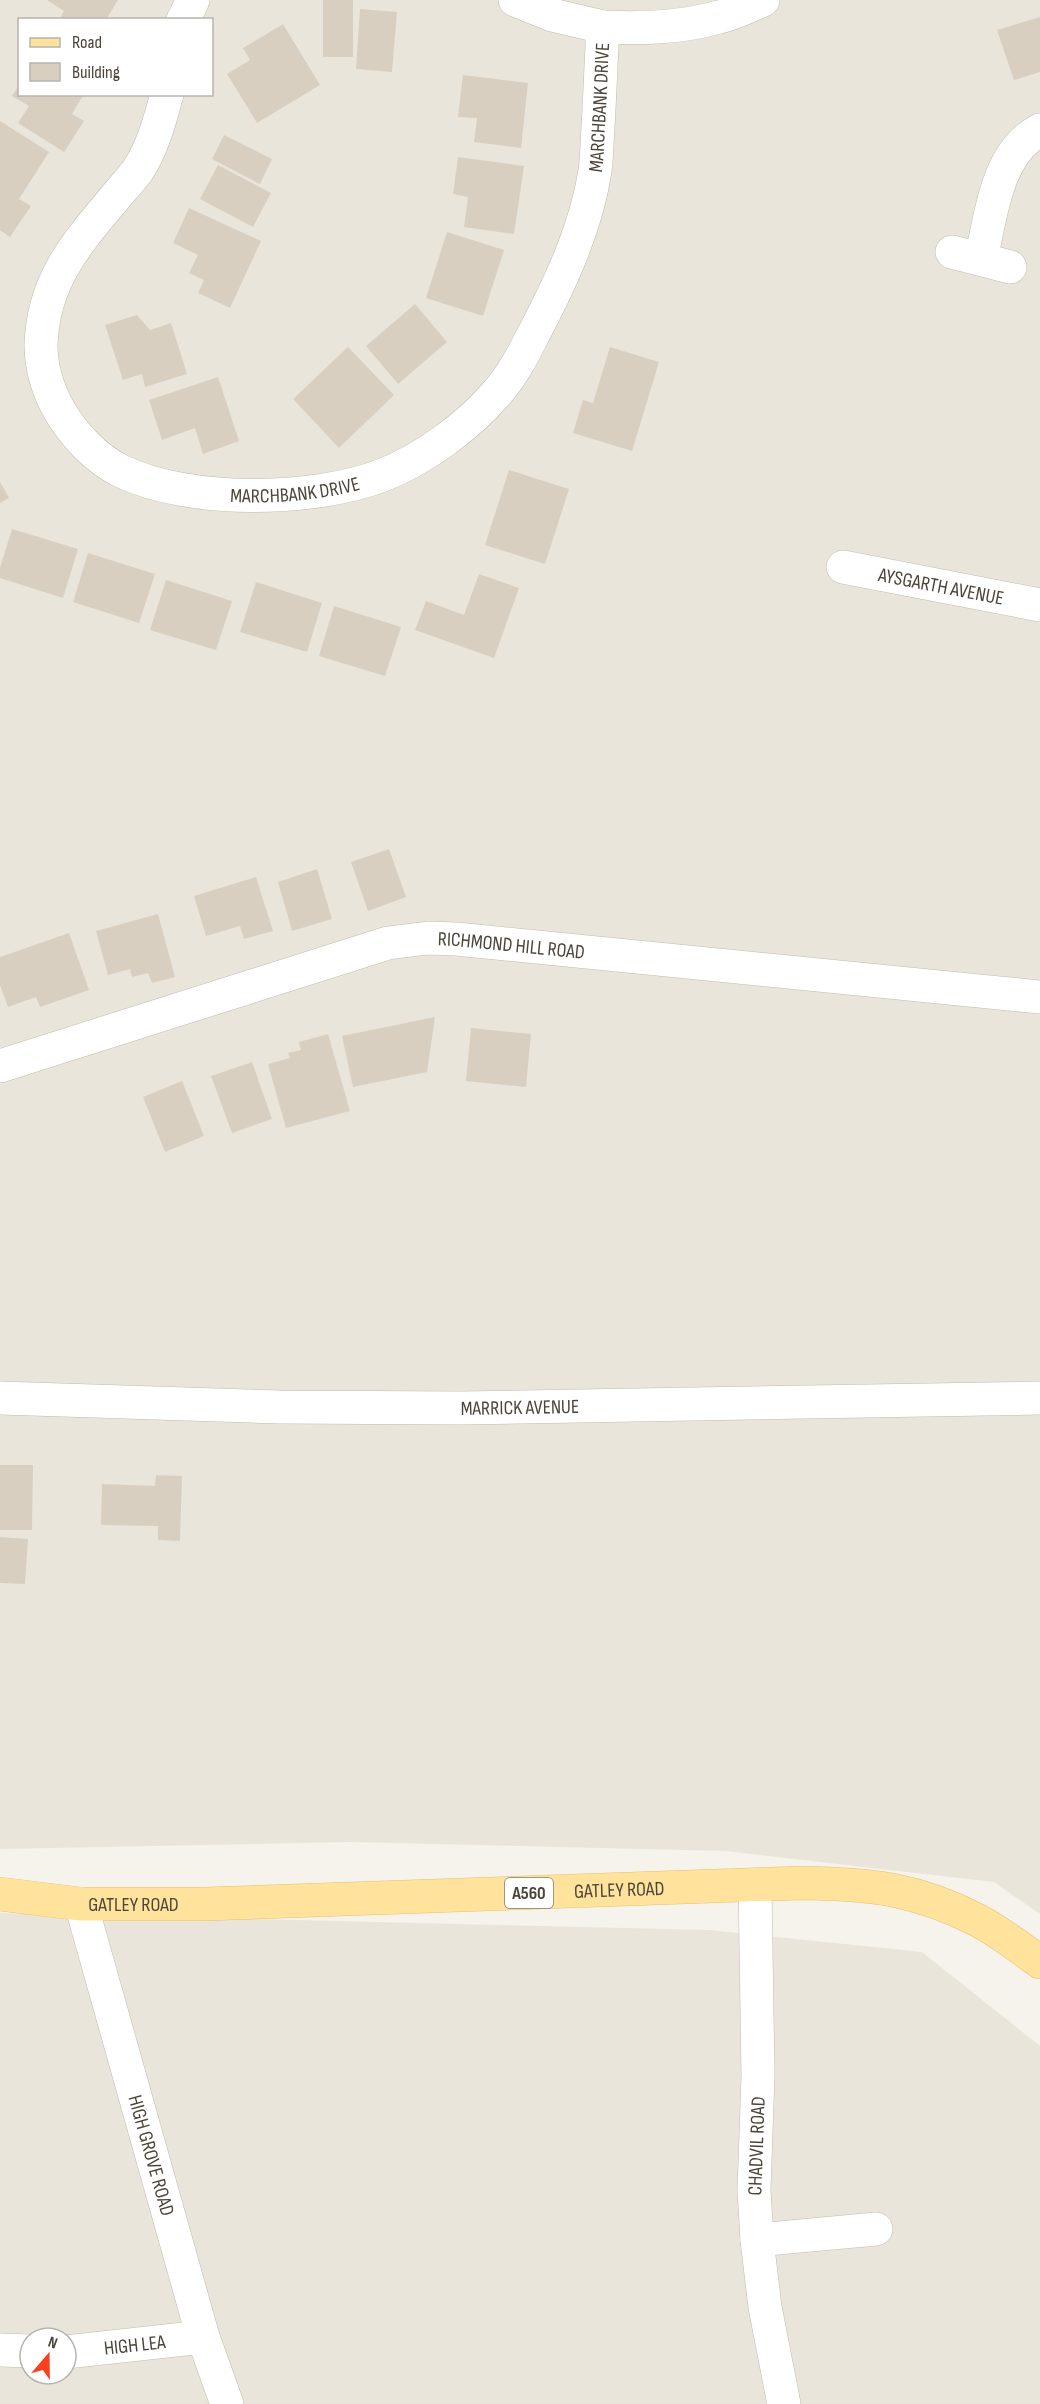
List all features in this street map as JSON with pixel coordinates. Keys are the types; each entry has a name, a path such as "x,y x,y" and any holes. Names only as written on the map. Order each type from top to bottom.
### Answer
{"main road":[{"name":"GATLEY ROAD","path":"0,1894 81,1904 215,1904 755,1885 846,1884 902,1891 932,1899 981,1922 1040,1962"}],"street":[{"path":"184,18 193,0"},
{"name":"MARCHBANK DRIVE","path":"514,0 552,15 603,27 650,29 722,17 763,0"},
{"name":"MARCHBANK DRIVE","path":"166,96 158,126 138,171 70,253 56,277 46,302 42,323 41,350 43,367 54,401 67,423 98,456 118,470 159,485 213,493 266,496 339,489 385,474 419,457 473,418 496,394 521,359 551,303 574,248 586,211 596,169 603,27"},
{"path":"981,259 1002,176 1022,143 1040,130"},
{"name":"AYSGARTH AVENUE","path":"843,567 1040,605"},
{"name":"RICHMOND HILL ROAD","path":"0,1066 388,943 428,938 1040,997"},
{"name":"MARRICK AVENUE","path":"0,1398 280,1407 461,1408 1040,1398"},
{"name":"CHADVIL ROAD","path":"755,1885 759,2075 754,2190 765,2307 784,2404"},
{"name":"HIGH GROVE ROAD","path":"81,1904 203,2337 227,2404"},
{"path":"757,2240 876,2229"},
{"name":"HIGH LEA","path":"78,2351 203,2337"},
{"path":"0,2350 18,2351"}],"shaded area":[{"path":"0,0 1040,0 1040,1914 994,1882 726,1851 350,1842 0,1849"},
{"path":"0,1913 709,1930 922,1952 1040,2046 1040,2404 0,2404"}],"building":[{"path":"47,0 118,0 107,18 60,18 64,11"},
{"path":"323,0 353,0 353,57 323,57"},
{"path":"360,9 397,12 392,72 356,69"},
{"path":"1040,17 1040,72 1014,80 997,30"},
{"path":"283,24 320,85 257,123 227,74 250,60 243,48"},
{"path":"463,75 528,83 521,148 474,142 477,118 458,117"},
{"path":"18,87 18,96 83,96 72,114 84,121 64,152 18,123 29,106 12,96"},
{"path":"0,121 49,152 19,199 31,206 10,237 0,230"},
{"path":"224,135 272,159 260,184 212,159"},
{"path":"458,157 524,166 514,234 464,227 468,197 453,194"},
{"path":"218,165 271,193 253,227 200,199"},
{"path":"189,208 261,241 230,308 198,293 204,280 189,273 198,255 173,243"},
{"path":"447,232 504,250 483,316 426,298"},
{"path":"415,304 447,342 398,384 366,346"},
{"path":"137,315 150,330 171,323 187,374 145,387 142,374 123,380 105,325"},
{"path":"348,347 394,395 339,448 293,399"},
{"path":"610,347 659,362 632,451 573,433 583,400 593,403"},
{"path":"218,377 239,441 203,454 195,428 162,440 149,400"},
{"path":"509,470 569,489 545,564 485,545"},
{"path":"0,482 9,498 0,503"},
{"path":"12,529 78,549 63,598 0,578 0,568"},
{"path":"88,553 155,574 139,623 73,602"},
{"path":"479,574 519,588 494,658 415,630 426,601 464,615"},
{"path":"166,580 232,601 216,650 150,630"},
{"path":"256,582 322,603 307,652 240,632"},
{"path":"334,606 401,627 385,676 319,656"},
{"path":"389,849 406,897 368,911 351,862"},
{"path":"317,869 332,919 292,931 278,882"},
{"path":"256,877 273,931 244,939 240,926 206,936 194,896"},
{"path":"158,914 175,977 152,983 148,973 132,977 130,969 108,975 96,931"},
{"path":"69,933 89,990 40,1007 36,997 8,1007 0,985 0,957"},
{"path":"435,1017 427,1072 353,1087 342,1036"},
{"path":"471,1028 531,1034 526,1087 466,1081"},
{"path":"328,1034 350,1111 286,1128 268,1064 290,1058 288,1053 301,1050 299,1042"},
{"path":"252,1062 272,1119 232,1133 211,1076"},
{"path":"182,1081 204,1136 165,1152 143,1097"},
{"path":"0,1465 33,1465 32,1530 0,1530"},
{"path":"156,1475 182,1476 180,1541 158,1540 158,1526 101,1525 102,1484 155,1486"},
{"path":"0,1537 28,1539 25,1584 0,1583"}]}
